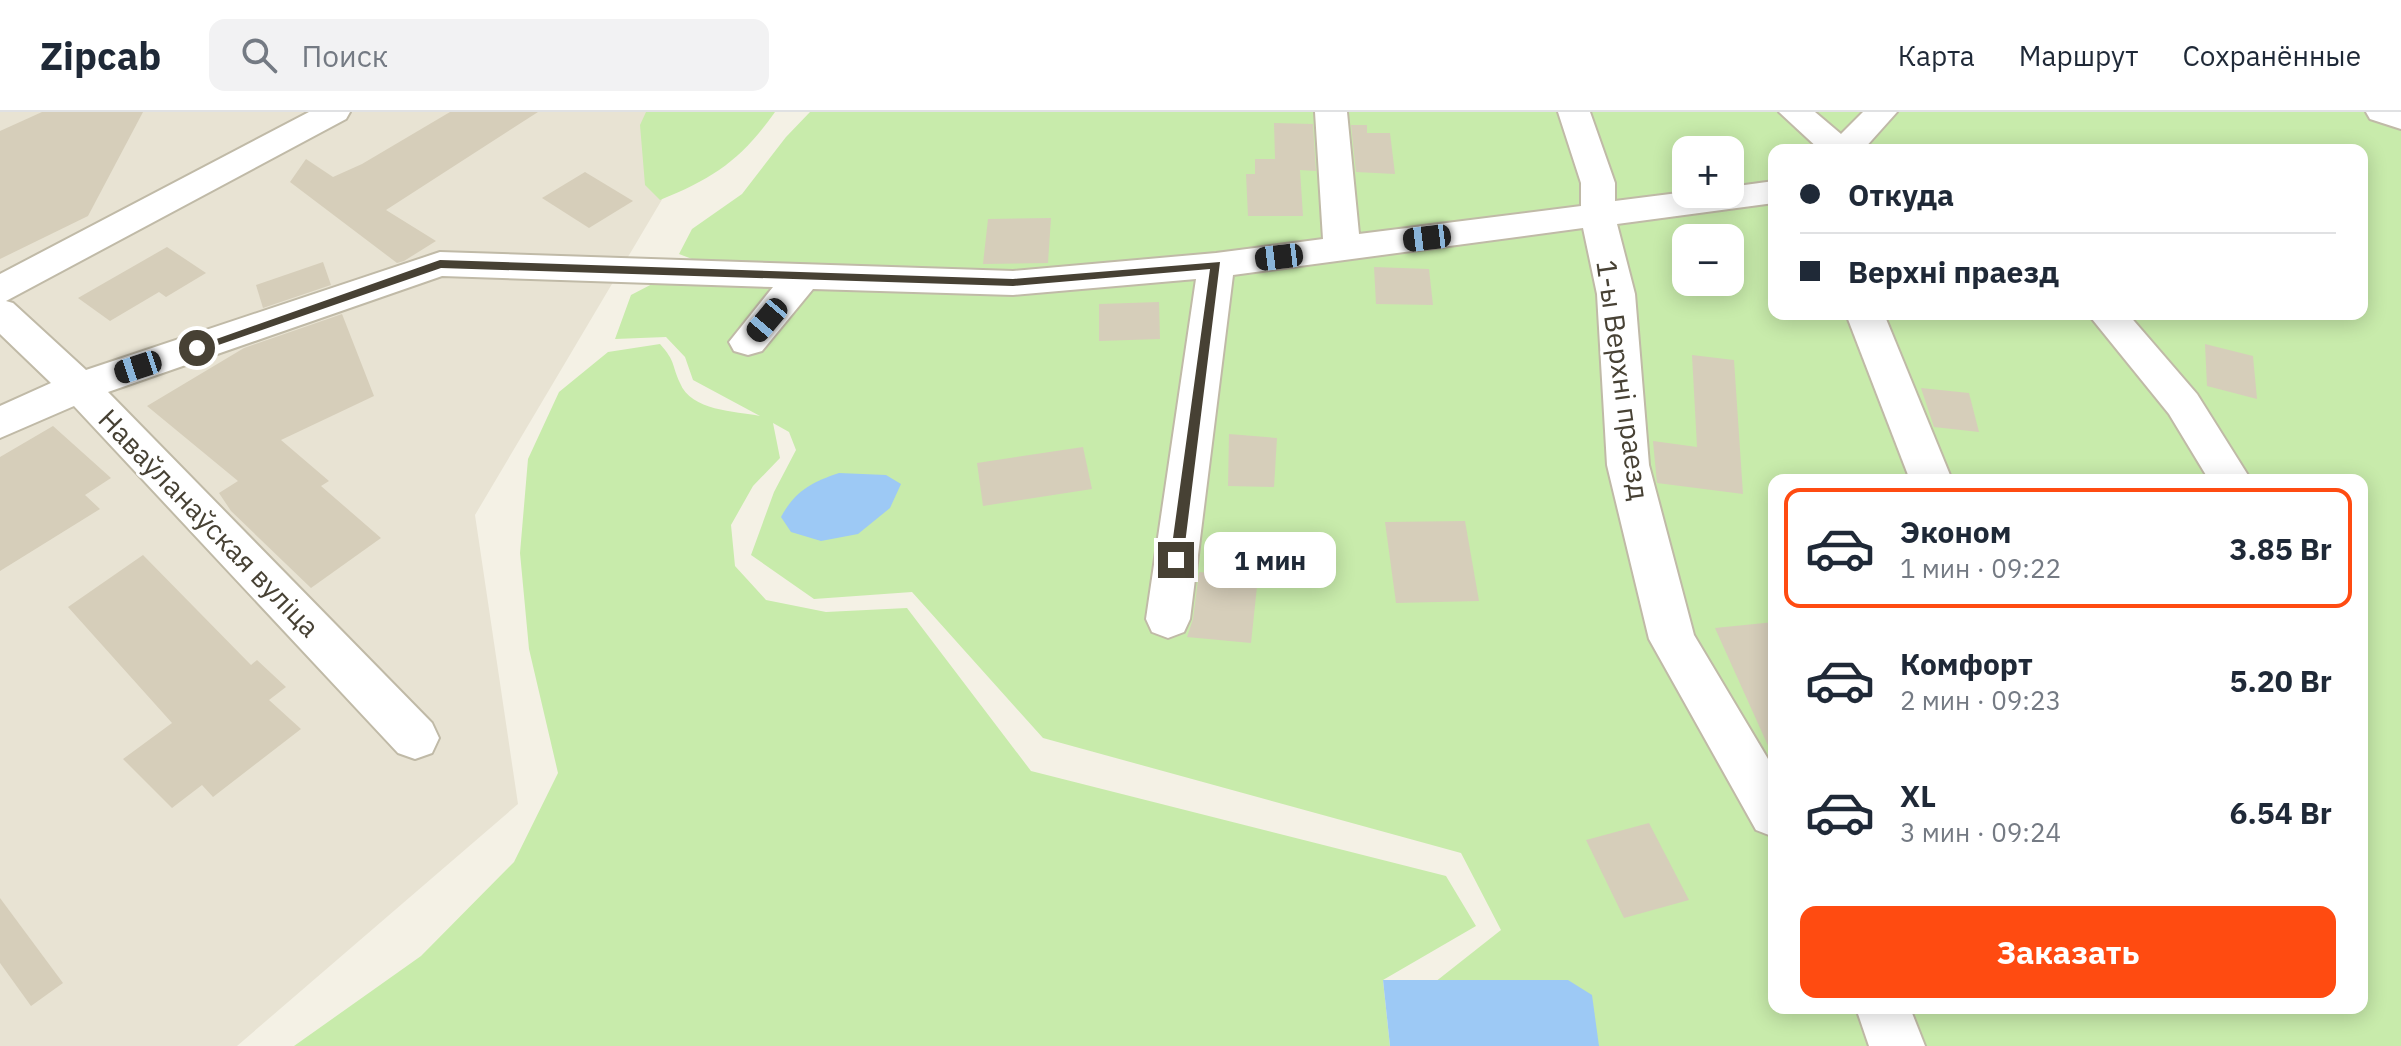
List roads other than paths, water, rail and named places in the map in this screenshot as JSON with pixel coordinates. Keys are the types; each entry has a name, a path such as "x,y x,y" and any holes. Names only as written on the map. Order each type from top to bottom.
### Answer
{"street":[{"path":"0,290 334,112"},
{"path":"1331,112 1342,249"},
{"name":"1-ы Верхні праезд","path":"1574,112 1598,183 1598,216 1616,294 1628,465 1672,639 1768,804"},
{"path":"1795,112 1835,144"},
{"path":"1848,144 1881,112"},
{"path":"2382,112 2401,119"},
{"path":"0,423 79,387 440,264 1013,283 1216,265 1768,193"},
{"path":"1168,619 1216,265"},
{"path":"748,342 805,274"},
{"name":"Наваўланаўская вуліца","path":"0,312 79,387 415,738"},
{"path":"1867,320 1929,474"},
{"path":"2112,320 2183,404 2226,474"},
{"path":"1885,1014 1897,1046"}],"water":[{"path":"839,473 886,475 901,484 890,508 858,534 821,541 791,532 781,517 792,500 812,484"},
{"path":"1383,980 1568,980 1592,995 1599,1046 1390,1046"}]}
